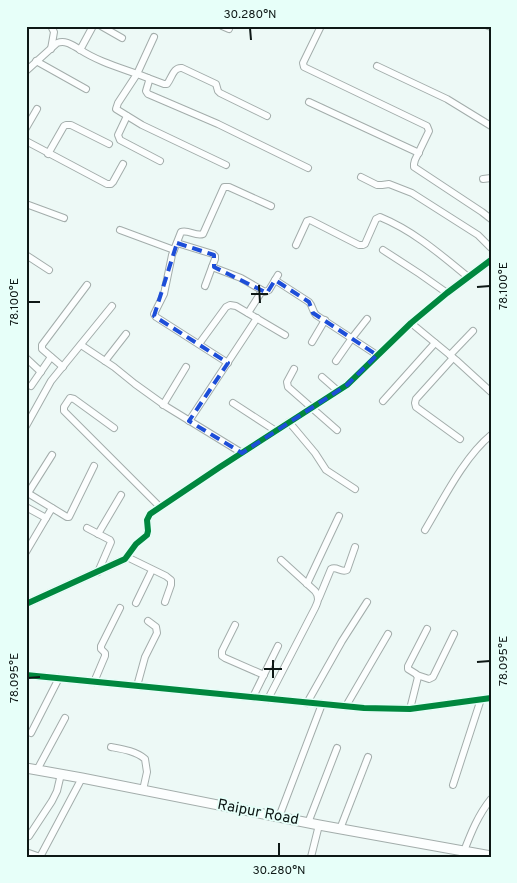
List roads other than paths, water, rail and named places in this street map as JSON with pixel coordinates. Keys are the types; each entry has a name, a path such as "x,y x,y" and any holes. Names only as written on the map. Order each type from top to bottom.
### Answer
{"main road":[{"name":"Raipur Road","path":"26,768 308,823 491,856"}],"street":[{"path":"50,49 54,32 51,26"},
{"path":"80,50 93,26"},
{"path":"101,26 122,38"},
{"path":"321,26 303,63 304,67 425,125 429,131 414,164 416,169 491,219"},
{"path":"154,37 137,74 116,105 116,109 142,124 226,165"},
{"path":"26,71 50,49 62,42 70,44 98,60 164,84 167,84 176,69 182,68 216,84 220,93 267,116"},
{"path":"36,61 86,89"},
{"path":"377,66 446,99 491,126"},
{"path":"148,78 149,81 146,89 148,94 218,124 308,168"},
{"path":"309,102 418,153"},
{"path":"26,128 38,109"},
{"path":"127,116 119,132 118,139 160,161"},
{"path":"48,154 66,125 70,125 109,144"},
{"path":"26,142 108,184 113,182 122,164"},
{"path":"361,177 377,185 389,184 412,193 478,235 491,248"},
{"path":"228,363 154,316 155,312 164,294 174,250 181,232 183,230 200,235 203,234 226,186 271,206"},
{"path":"26,204 64,218"},
{"path":"296,245 307,221 310,220 363,246 376,218 380,217 401,227 428,244 468,277"},
{"path":"120,230 174,250"},
{"path":"177,243 214,255 215,259 205,286"},
{"path":"383,250 447,293"},
{"path":"26,255 49,270"},
{"path":"26,604 122,561 136,544 147,535 147,518 150,514 352,381 410,323 491,260"},
{"path":"212,267 241,278 262,291 267,291 277,277 309,302 314,313 377,355"},
{"path":"63,367 41,347 87,286"},
{"path":"248,313 262,291"},
{"path":"199,344 228,306 233,305 285,335"},
{"path":"26,426 52,381 112,306"},
{"path":"189,421 257,318"},
{"path":"336,361 367,319"},
{"path":"312,342 325,320"},
{"path":"410,323 452,356 491,392"},
{"path":"460,439 416,407 414,403 473,330"},
{"path":"105,361 126,334"},
{"path":"383,401 435,343"},
{"path":"81,345 119,370 134,384 163,405 242,452"},
{"path":"31,386 51,357"},
{"path":"26,358 41,372"},
{"path":"163,405 186,367"},
{"path":"294,369 287,382 287,386 337,430"},
{"path":"322,377 338,391"},
{"path":"114,428 74,399 70,398 64,407 64,411 160,507"},
{"path":"233,403 276,431"},
{"path":"289,422 315,453 326,470 354,489"},
{"path":"425,530 474,452 491,434"},
{"path":"52,455 27,493 67,517 70,517 94,466"},
{"path":"98,534 121,495"},
{"path":"26,507 46,518"},
{"path":"26,552 52,508"},
{"path":"307,584 340,516"},
{"path":"87,528 110,540 111,543 98,572"},
{"path":"268,699 315,608 331,569 347,570 355,547"},
{"path":"127,557 171,580 165,602"},
{"path":"281,560 317,593 318,599"},
{"path":"136,603 152,570"},
{"path":"307,703 366,602"},
{"path":"94,682 105,656 100,647 120,608"},
{"path":"137,686 145,657 157,633 156,627 148,621"},
{"path":"235,625 222,651 222,656 264,675"},
{"path":"426,629 408,669 417,675 429,678 433,677 454,634"},
{"path":"346,706 388,634"},
{"path":"253,697 278,646"},
{"path":"26,675 364,708 410,709 491,698"},
{"path":"410,709 417,675"},
{"path":"31,733 59,678"},
{"path":"453,785 481,699"},
{"path":"279,817 322,704"},
{"path":"37,770 65,718"},
{"path":"111,747 132,752 145,759 147,772 143,790"},
{"path":"308,823 336,748"},
{"path":"340,829 368,757"},
{"path":"29,836 52,801 57,791 60,774"},
{"path":"26,852 40,857 82,778"},
{"path":"464,851 473,828 491,799"},
{"path":"311,857 319,825"}]}
